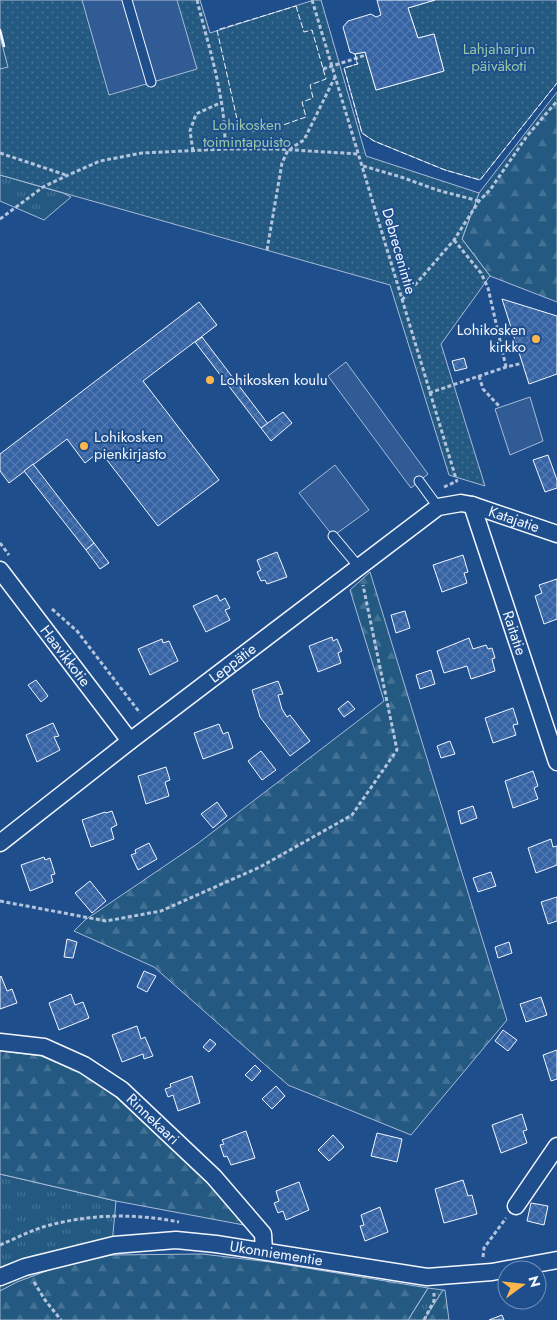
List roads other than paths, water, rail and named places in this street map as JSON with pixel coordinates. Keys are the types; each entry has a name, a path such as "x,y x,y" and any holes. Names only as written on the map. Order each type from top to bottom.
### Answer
{"street":[{"path":"438,507 461,504 472,505"},
{"name":"Katajatie","path":"472,505 557,534"},
{"name":"Raitatie","path":"472,505 557,762"},
{"name":"Leppätie","path":"0,843 130,741 438,507"},
{"name":"Haavikkotie","path":"0,570 130,741"},
{"name":"Rinnekaari","path":"0,1042 44,1047 84,1064 122,1090 214,1177 264,1234 264,1251"},
{"path":"516,1206 557,1146"},
{"name":"Ukonniementie","path":"0,1277 25,1267 114,1245 176,1240 216,1244 435,1277 492,1272 557,1260"}],"lane":[{"path":"128,0 151,82"},
{"path":"419,481 438,507"},
{"path":"333,536 359,567"}],"place":[{"name":"Lohikosken kirkko","path":"536,339"},
{"name":"Lohikosken koulu","path":"210,380"},
{"name":"Lohikosken pienkirjasto","path":"84,446"}],"park label":[{"name":"Lahjaharjun päiväkoti","path":"499,58"},
{"name":"Lohikosken toimintapuisto","path":"247,134"}]}
